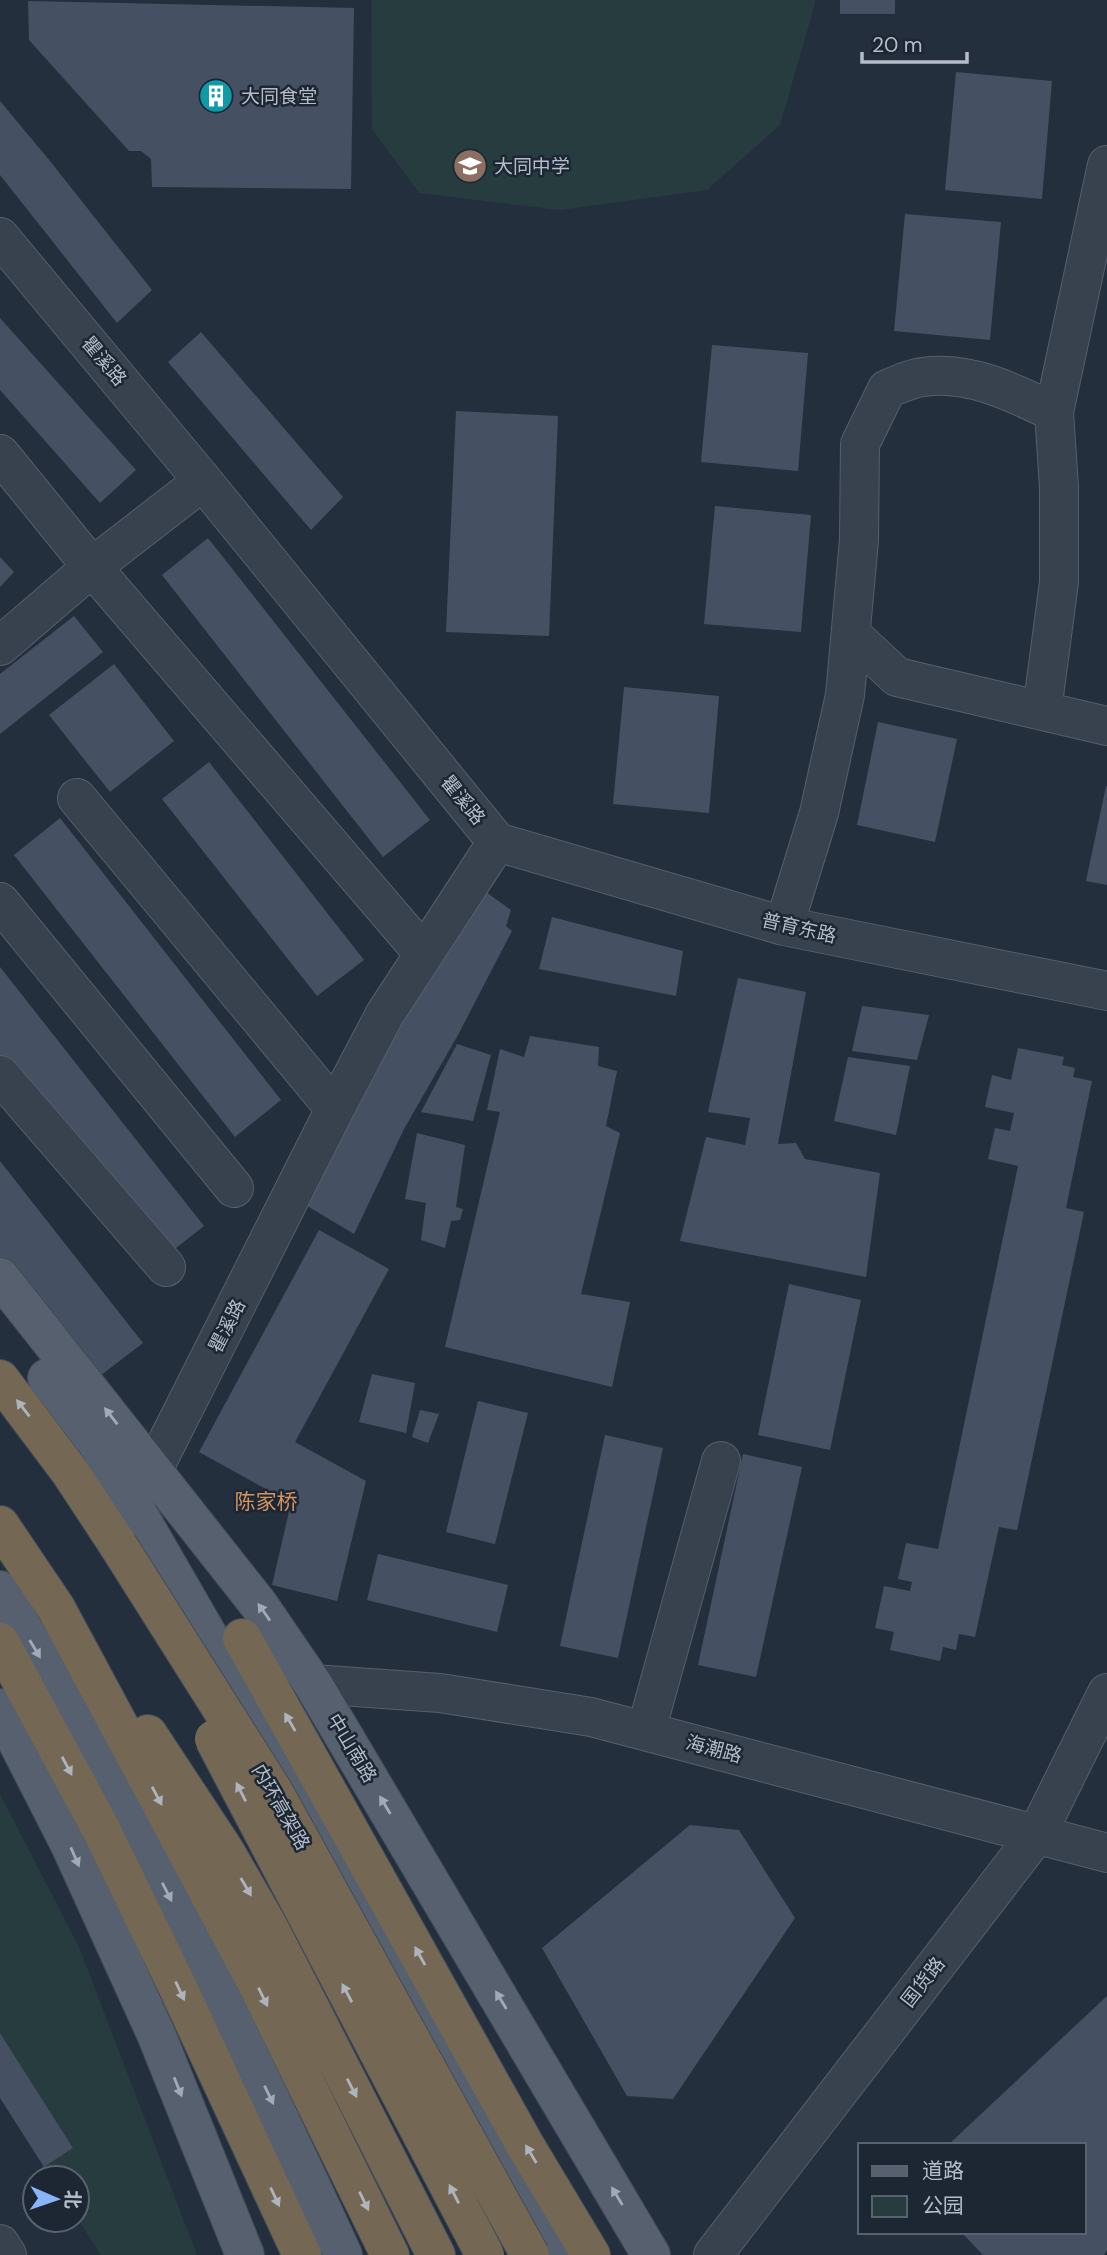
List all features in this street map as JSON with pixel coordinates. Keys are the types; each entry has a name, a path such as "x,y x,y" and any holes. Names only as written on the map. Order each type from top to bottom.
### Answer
{"highway":[{"name":"内环高架路","path":"0,1379 70,1472 274,1792 530,2255"},
{"path":"0,1525 55,1608 173,1770 225,1851 277,1943 436,2255"},
{"path":"118,1545 249,1808 485,2255"},
{"path":"55,1608 254,1978 390,2255"},
{"path":"242,1638 525,2145 590,2255"},
{"path":"0,1642 17,1707 107,1842 303,2255"}],"main road":[{"name":"中山南路","path":"0,1277 259,1605 313,1684 651,2255"},
{"path":"0,1315 205,1584 242,1638"},
{"path":"99,1446 556,2255"},
{"path":"0,1590 82,1728 188,1933 282,2122 343,2255"},
{"path":"17,1707 69,1845 156,2034 246,2255"}],"street":[{"path":"1042,711 1059,582 1059,487 1054,412 1107,165"},
{"name":"瞿溪路","path":"2,244 203,481 497,842 385,1014 153,1470"},
{"path":"784,926 819,813 845,695 859,540 860,444 887,389 923,377 971,378 1013,392 1054,412"},
{"path":"0,454 92,567 424,954"},
{"path":"0,646 92,567 203,481"},
{"path":"850,634 897,677 1107,726"},
{"path":"77,798 335,1109"},
{"name":"普育东路","path":"497,842 784,926 1107,991"},
{"path":"0,902 234,1188"},
{"path":"0,1075 166,1267"},
{"path":"646,1731 721,1461"},
{"name":"海潮路","path":"313,1684 440,1693 591,1717 1107,1853"},
{"name":"国货路","path":"713,2255 1037,1834 1107,1693"},
{"path":"0,2244 7,2255"}],"green space":[{"path":"371,0 815,0 815,4 780,125 707,190 560,210 419,193 372,129"},
{"path":"0,1794 79,1947 197,2255 101,2255 87,2234 91,2234 91,2164 49,2164 73,2148 0,2033"}],"building":[{"path":"840,0 895,0 895,14 840,14"},
{"name":"大同食堂","path":"28,1 354,8 351,189 152,187 151,159 141,151 129,151 29,40"},
{"path":"956,72 1052,81 1042,199 945,190"},
{"path":"0,101 152,290 117,323 0,175"},
{"path":"905,214 1001,222 990,340 894,331"},
{"path":"0,318 136,470 100,503 0,390"},
{"path":"201,332 343,497 311,530 168,362"},
{"path":"712,345 808,353 798,471 701,462"},
{"path":"456,411 558,416 549,636 446,632"},
{"path":"715,506 811,515 801,632 704,624"},
{"path":"208,538 430,820 383,857 162,575"},
{"path":"0,557 14,572 0,587"},
{"path":"74,616 103,652 0,734 0,674"},
{"path":"114,664 174,741 110,792 49,715"},
{"path":"624,687 719,696 709,813 613,804"},
{"path":"878,722 957,739 935,842 857,825"},
{"path":"209,762 364,960 317,996 162,799"},
{"path":"1107,786 1107,885 1086,881"},
{"path":"60,818 281,1100 235,1137 14,855"},
{"path":"479,887 511,910 506,926 512,931 458,1035 404,1129 354,1234 304,1204 316,1164"},
{"path":"552,917 683,951 676,996 539,969"},
{"path":"0,967 204,1226 157,1263 0,1063"},
{"path":"738,978 806,992 778,1144 796,1143 805,1159 880,1173 866,1277 680,1241 706,1137 745,1145 750,1118 708,1112"},
{"path":"862,1006 929,1015 917,1060 852,1051"},
{"path":"530,1036 599,1047 598,1066 617,1071 606,1126 620,1133 581,1294 630,1302 612,1387 445,1347 500,1112 487,1110 500,1049 524,1057"},
{"path":"457,1044 491,1055 473,1121 421,1112"},
{"path":"1018,1048 1064,1057 1062,1065 1075,1068 1073,1077 1092,1081 1066,1208 1084,1212 1017,1530 999,1527 975,1637 959,1634 956,1650 943,1647 940,1661 890,1650 894,1632 875,1628 884,1586 910,1591 912,1582 898,1579 906,1543 938,1549 1018,1166 988,1159 995,1128 1010,1131 1014,1113 985,1107 992,1075 1011,1080"},
{"path":"848,1057 910,1066 896,1135 834,1121"},
{"path":"417,1133 465,1145 456,1207 463,1209 460,1220 451,1221 445,1248 421,1240 426,1203 405,1199"},
{"path":"0,1161 143,1343 96,1379 0,1257"},
{"path":"319,1230 389,1269 295,1442 366,1481 337,1601 272,1585 291,1503 199,1452"},
{"path":"789,1284 861,1300 830,1450 758,1435"},
{"path":"372,1374 415,1383 406,1433 359,1422"},
{"path":"478,1401 528,1413 495,1544 446,1532"},
{"path":"420,1410 439,1414 428,1443 412,1437"},
{"path":"605,1435 663,1448 618,1658 560,1646"},
{"path":"743,1454 802,1467 756,1677 698,1665"},
{"path":"378,1554 508,1585 497,1632 367,1600"},
{"path":"690,1825 739,1830 795,1918 673,2099 627,2096 542,1948"},
{"path":"1107,1996 1107,2250 1104,2255 983,2255 963,2234 1086,2234 1086,2143 950,2143"},
{"path":"0,2033 73,2148 49,2164 42,2164 0,2098"}],"place":[{"name":"大同食堂","path":"216,96"},
{"name":"大同中学","path":"470,166"}],"district":[{"name":"陈家桥","path":"266,1502"}]}
